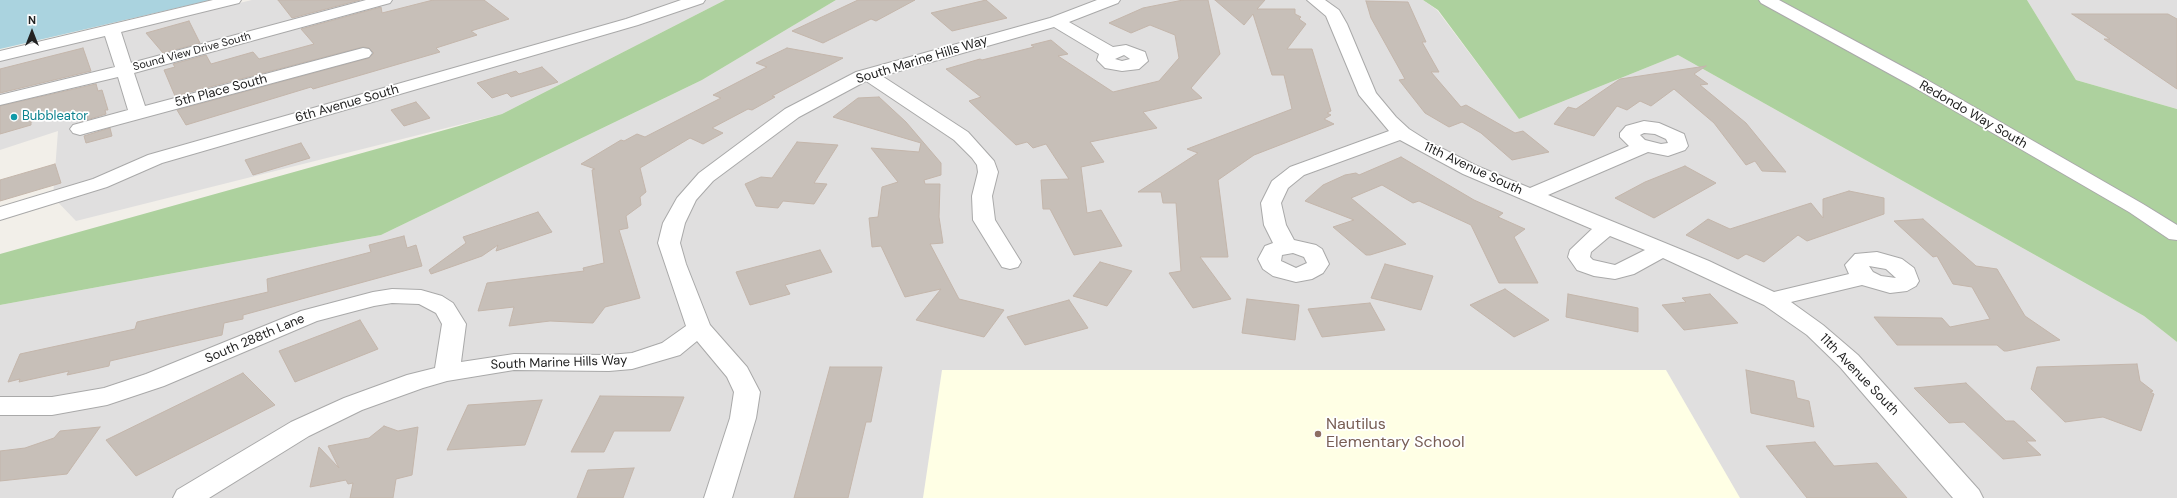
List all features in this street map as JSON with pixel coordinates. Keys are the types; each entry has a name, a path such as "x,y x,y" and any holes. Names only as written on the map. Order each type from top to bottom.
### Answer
{"street":[{"path":"0,56 233,0"},
{"name":"Sound View Drive South","path":"0,100 125,70 384,0"},
{"name":"South Marine Hills Way","path":"192,497 271,446 328,415 377,395 447,372 514,362 608,363 632,361 671,349 699,328 675,264 669,243 674,223 687,198 706,177 792,113 838,87 867,74 1056,21 1112,0"},
{"name":"11th Avenue South","path":"1316,0 1333,13 1340,24 1360,79 1368,95 1389,121 1402,133 1447,159 1743,284 1772,300 1815,330 1849,361 1877,391 1969,498"},
{"name":"Redondo Way South","path":"1767,0 1916,81 2136,208 2177,234"},
{"name":"6th Avenue South","path":"0,214 100,183 155,158 632,22 688,1"},
{"path":"1056,21 1110,53"},
{"path":"112,30 138,113"},
{"name":"5th Place South","path":"80,129 363,53"},
{"path":"867,74 961,136 979,154 987,165 988,172 982,196 984,220 1010,262"},
{"path":"1286,246 1275,225 1271,203 1278,185 1297,171 1402,133"},
{"path":"1530,195 1644,147"},
{"path":"1607,227 1581,250 1579,257 1585,264 1594,269 1603,272 1621,270 1662,250"},
{"path":"1772,300 1865,277"},
{"name":"South 288th Lane","path":"0,406 52,406 107,396 156,380 309,316 353,304 392,296 421,297 434,301 445,308 454,324 447,372"},
{"path":"699,328 738,372 747,392 743,418 718,498"}],"shaded area":[{"path":"252,0 725,0 502,114 76,221 53,197 58,131 0,150 0,61"},
{"path":"836,0 1423,0 1437,10 1519,119 1678,55 2144,316 2177,342 2177,498 0,498 0,305 381,235 702,80"},
{"path":"2027,0 2177,0 2177,109 2076,80"},
{"name":"Nautilus Elementary School","path":"942,370 1666,370 1740,498 923,498"}],"green space":[{"path":"725,0 836,0 702,80 381,235 0,305 0,254 502,114"},
{"path":"1423,0 2027,0 2076,80 2177,109 2177,342 2144,316 1678,55 1519,119 1438,10"}],"water":[{"path":"0,0 211,0 0,49"}],"building":[{"path":"278,0 360,0 292,18"},
{"path":"433,0 484,0 509,19 471,31 477,35 436,48 440,52 313,89 311,87 186,125 177,110 369,58 374,53 369,48 363,47 175,96 164,70 175,67 173,64 206,55 211,64 253,52 259,59 314,44 301,29 381,7 382,13"},
{"path":"858,0 915,0 876,21 871,19 823,43 792,31"},
{"path":"986,0 1007,18 952,31 931,13"},
{"path":"1183,0 1208,0 1220,54 1191,88 1202,98 1143,112 1157,128 1090,142 1104,162 1081,167 1087,213 1101,210 1122,246 1074,255 1050,209 1043,209 1041,180 1069,179 1046,144 1033,148 1027,142 1016,145 969,101 981,97 946,69 980,59 982,60 1034,47 1031,45 1051,40 1068,54 1058,56 1113,92 1159,81 1179,58 1175,35 1150,25 1131,33 1109,23 1143,8"},
{"path":"1215,0 1265,0 1257,9 1295,9 1295,14 1301,17 1299,19 1306,24 1287,49 1312,49 1331,111 1327,113 1331,115 1324,119 1334,124 1254,155 1218,180 1228,257 1200,257 1231,299 1193,308 1169,273 1181,271 1176,203 1163,203 1161,192 1138,192 1198,153 1187,149 1292,109 1284,75 1272,75 1253,14 1244,25"},
{"path":"1366,1 1408,2 1426,42 1422,42 1439,72 1431,72 1461,107 1466,105 1515,133 1523,131 1549,152 1512,160 1481,133 1462,122 1449,127 1425,113 1399,80 1405,79 1371,18"},
{"path":"2072,14 2168,14 2177,19 2177,89 2104,39 2110,39"},
{"path":"189,21 200,43 163,53 146,33"},
{"path":"83,48 91,71 0,93 0,69"},
{"path":"787,48 843,58 772,96 775,97 752,110 748,109 712,128 723,133 703,144 690,138 640,168 646,192 640,197 641,205 626,216 628,228 619,230 640,298 605,307 593,323 550,321 509,326 514,307 478,311 487,283 584,271 583,268 604,263 592,170 595,169 581,164 621,140 624,141 637,134 645,137 721,98 713,95 767,67 756,63"},
{"path":"1706,66 1694,74 1708,84 1700,85 1746,123 1786,172 1762,171 1755,161 1746,165 1714,123 1674,89 1651,106 1640,101 1627,110 1617,106 1594,136 1554,124 1568,107 1576,109 1620,79"},
{"path":"542,67 558,82 511,97 507,93 492,98 477,83 516,71 519,74"},
{"path":"96,84 98,91 102,90 108,110 105,110 106,114 80,122 75,110 31,122 31,125 0,134 0,106"},
{"path":"879,97 906,122 941,163 941,175 924,180 925,184 940,184 939,217 943,243 930,244 959,299 1004,310 984,337 916,320 941,289 905,297 881,246 872,247 869,218 878,217 882,187 898,182 871,148 919,152 921,143 833,117 858,98"},
{"path":"416,102 430,118 404,126 391,110"},
{"path":"110,128 112,136 86,143 84,136"},
{"path":"797,142 838,145 814,183 827,184 814,204 783,201 778,208 756,206 745,184 761,177 772,178"},
{"path":"301,143 310,158 253,175 245,160"},
{"path":"1401,157 1474,200 1503,213 1498,217 1525,229 1514,237 1538,283 1499,283 1471,225 1419,201 1413,203 1382,185 1351,198 1406,244 1370,255 1366,255 1333,227 1354,220 1305,201 1323,185 1345,175 1356,173 1359,175"},
{"path":"55,164 61,183 0,201 0,180"},
{"path":"1685,166 1716,183 1654,218 1615,198 1645,182"},
{"path":"1849,191 1884,198 1884,214 1807,241 1798,235 1764,262 1746,254 1738,259 1686,235 1708,219 1730,229 1811,203 1823,218 1823,199"},
{"path":"538,212 552,232 496,251 498,245 482,256 431,274 429,270 466,243 463,237"},
{"path":"1923,219 1976,266 1997,269 2025,316 2060,340 2007,351 2004,351 1997,345 1897,345 1874,317 1942,318 1950,327 1990,319 1972,287 1953,284 1937,256 1933,257 1894,221"},
{"path":"404,236 407,248 416,245 422,266 243,315 243,319 224,323 222,335 110,361 109,366 67,375 69,371 19,382 20,379 8,382 20,354 135,329 137,322 268,292 267,279 371,252 369,245"},
{"path":"820,250 832,272 785,285 790,294 750,305 736,272"},
{"path":"1100,262 1132,271 1107,306 1073,296"},
{"path":"1385,264 1433,276 1421,310 1371,298"},
{"path":"1505,289 1549,320 1514,337 1470,305"},
{"path":"1568,294 1638,308 1638,332 1566,317"},
{"path":"1710,294 1738,323 1684,330 1662,305 1686,302 1682,298"},
{"path":"1247,299 1299,305 1295,340 1242,333"},
{"path":"1069,300 1088,328 1025,345 1007,317"},
{"path":"1370,303 1385,330 1322,337 1308,309"},
{"path":"360,320 378,349 295,382 279,351"},
{"path":"2137,364 2140,381 2153,391 2150,392 2154,394 2141,431 2103,417 2065,422 2031,389 2037,367"},
{"path":"830,367 882,367 871,422 866,422 848,498 794,498"},
{"path":"1746,370 1794,381 1797,398 1809,401 1814,427 1751,413"},
{"path":"243,373 275,405 136,476 106,440"},
{"path":"1966,383 2006,421 2014,421 2036,441 2026,441 2041,455 2003,459 1964,422 1949,423 1914,388"},
{"path":"600,396 684,397 670,431 614,431 604,452 571,452"},
{"path":"542,400 525,445 447,450 468,405"},
{"path":"384,426 398,431 418,427 412,475 396,479 393,498 350,498 353,483 348,484 346,480 310,487 319,447 339,468 328,446 369,438"},
{"path":"100,427 67,474 0,481 0,451 25,448 54,438 60,431"},
{"path":"1815,442 1834,466 1877,463 1907,498 1807,498 1766,446"},
{"path":"634,468 623,498 577,498 588,470"}],"place":[{"name":"Bubbleator","path":"14,117"},
{"name":"Nautilus Elementary School","path":"1318,434"}]}
